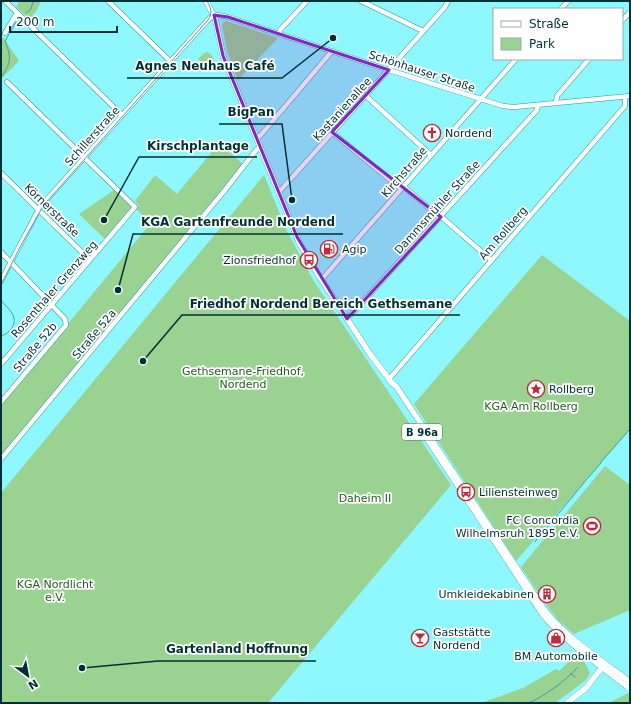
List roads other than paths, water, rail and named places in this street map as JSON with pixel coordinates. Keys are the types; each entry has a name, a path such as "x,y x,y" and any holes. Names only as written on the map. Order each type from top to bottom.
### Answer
{"main road":[{"name":"B 96a","path":"206,1 214,15 223,56 256,137 300,242 321,280 379,366 390,381 396,386 514,568 546,612 573,641 598,660 630,689"},
{"name":"B 96a","path":"604,666 630,682"},
{"path":"567,703 586,688 604,666"}],"street":[{"path":"5,1 122,115"},
{"path":"108,1 170,61"},
{"path":"361,1 423,31"},
{"path":"279,34 280,30 304,2"},
{"name":"Kastanienallee","path":"279,192 366,96 423,31 446,2"},
{"path":"623,20 630,12"},
{"path":"4,33 17,13"},
{"name":"Schillerstraße","path":"1,282 38,210 170,61 211,16 214,15"},
{"name":"Schönhauser Straße","path":"214,15 228,16 388,70 508,107 628,96"},
{"path":"256,137 260,136 332,51"},
{"name":"Kirchstraße","path":"321,280 515,60"},
{"path":"556,103 557,96 588,60"},
{"path":"7,82 85,157"},
{"path":"366,96 431,155"},
{"name":"Am Rollberg","path":"390,381 491,260 624,106 628,96"},
{"name":"Dammsmühler Straße","path":"347,319 532,116 537,110 538,105"},
{"path":"332,132 441,217 491,260"},
{"name":"Straße 52a","path":"1,459 225,190 257,149 261,148"},
{"name":"Rosenthaler Grenzweg","path":"1,364 135,207 85,157"},
{"name":"Körnerstraße","path":"1,173 90,260"},
{"path":"1,252 51,304"},
{"name":"Straße 52b","path":"1,402 66,325 65,319 51,304"}],"waterway":[{"path":"26,13 31,9 33,1"},
{"path":"2,76 10,59 5,41 16,22"},
{"path":"601,462 630,429"},
{"path":"588,478 601,463"},
{"path":"559,513 587,479"},
{"path":"545,530 558,514"},
{"path":"535,542 542,531"},
{"path":"528,703 541,697 554,688 577,668"},
{"path":"571,674 575,677"}],"tram line":[{"path":"1,285 43,206 208,20 211,15 211,10 207,1"},
{"path":"1,300 14,317 14,324 8,333 1,336"}],"place":[{"name":"Agnes Neuhaus Café","path":"333,38"},
{"name":"Nordend","path":"432,133"},
{"name":"BigPan","path":"292,200"},
{"name":"Kirschplantage","path":"104,220"},
{"name":"Agip","path":"329,249"},
{"name":"Zionsfriedhof","path":"309,260"},
{"name":"KGA Gartenfreunde Nordend","path":"118,290"},
{"name":"Friedhof Nordend Bereich Gethsemane","path":"143,361"},
{"name":"Rollberg","path":"536,389"},
{"name":"Liliensteinweg","path":"466,492"},
{"name":"FC Concordia Wilhelmsruh 1895 e.V.","path":"592,526"},
{"name":"Umkleidekabinen","path":"547,594"},
{"name":"Gaststätte Nordend","path":"420,638"},
{"name":"BM Automobile","path":"556,638"},
{"name":"Gartenland Hoffnung","path":"82,668"}],"park label":[{"name":"Gethsemane-Friedhof, Nordend","path":"243,377"},
{"name":"KGA Am Rollberg","path":"531,406"},
{"name":"Daheim II","path":"365,498"},
{"name":"KGA Nordlicht e.V.","path":"55,590"}]}
